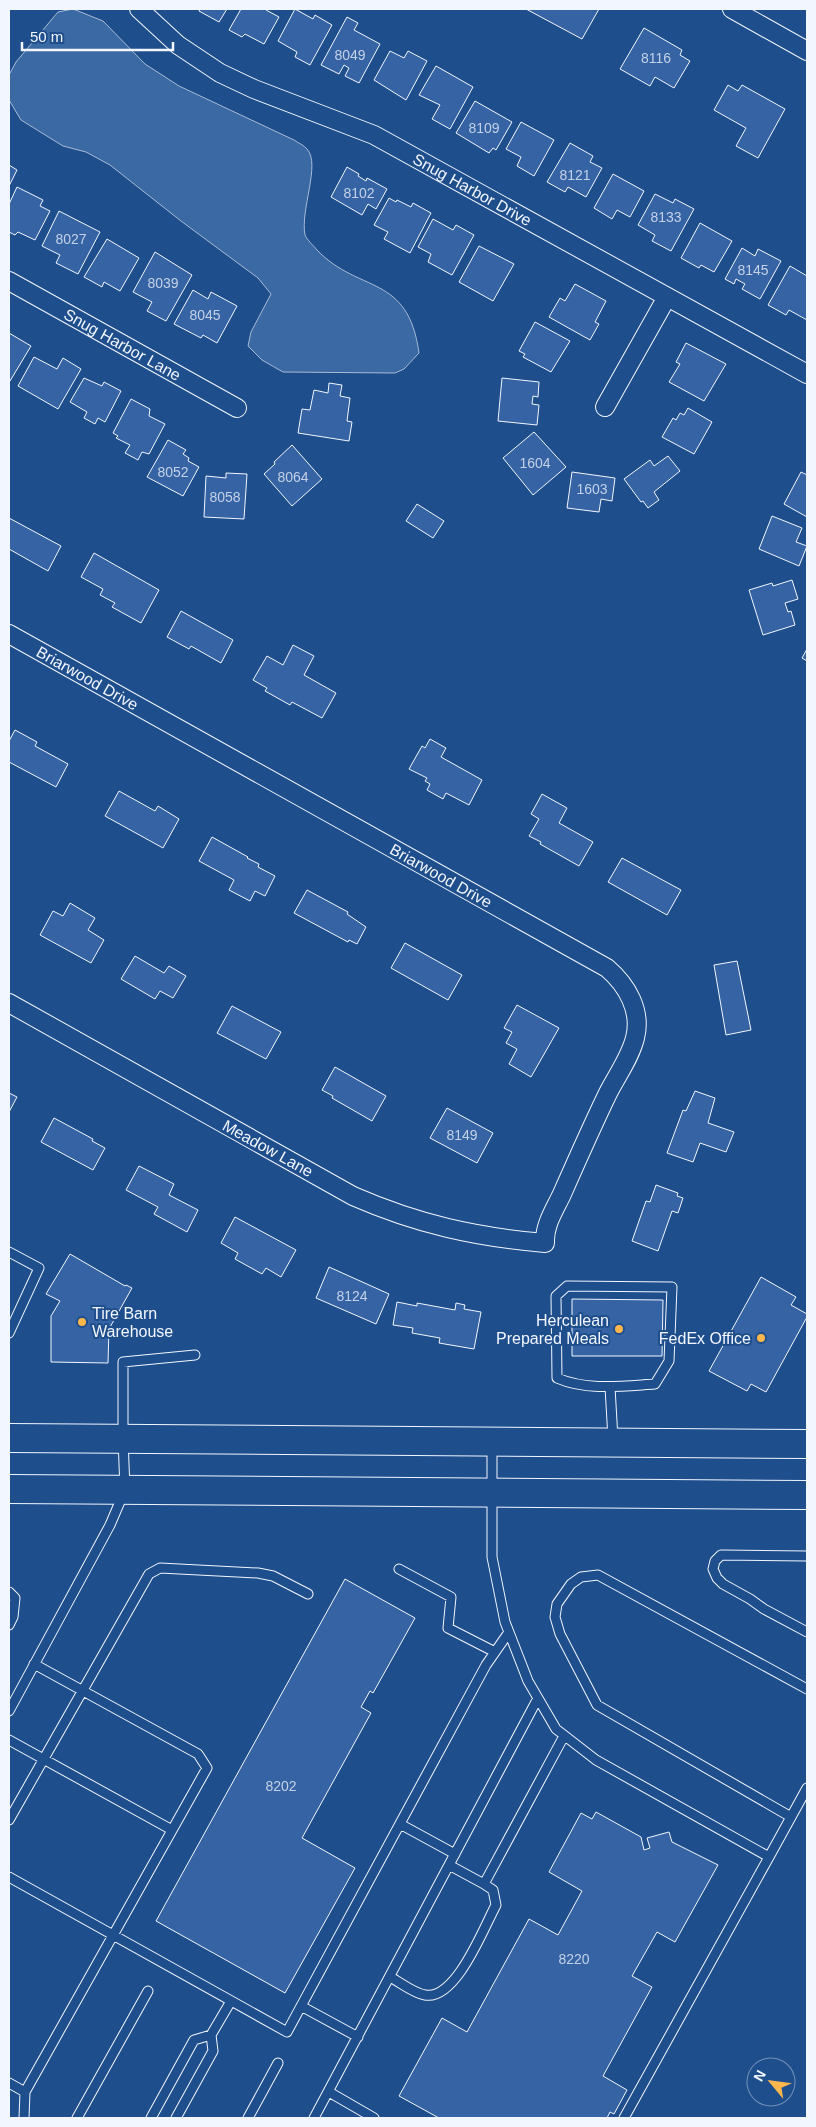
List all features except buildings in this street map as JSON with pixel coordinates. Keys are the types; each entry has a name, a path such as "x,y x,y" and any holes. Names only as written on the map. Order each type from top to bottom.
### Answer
{"main road":[{"path":"9,1438 807,1444"},
{"path":"9,1489 807,1495"}],"street":[{"name":"Snug Harbor Drive","path":"138,9 178,45 220,73 254,89 374,135 807,374"},
{"path":"732,9 807,51"},
{"name":"Snug Harbor Lane","path":"9,281 236,408"},
{"path":"605,407 667,297"},
{"name":"Briarwood Drive","path":"9,634 599,963 622,982 634,1008 635,1037 553,1210 545,1232 544,1243"},
{"name":"Meadow Lane","path":"9,1003 361,1199 396,1214 440,1228 506,1240 544,1243"}],"lane":[{"path":"9,1252 39,1268 12,1318 9,1333"},
{"path":"567,1286 672,1287 668,1361 655,1384 610,1387 570,1384 557,1378 556,1296 567,1286"},
{"path":"9,1711 110,1525 125,1490 123,1362 195,1355"},
{"path":"610,1387 613,1442"},
{"path":"492,1441 492,1557 509,1632 528,1681 556,1729 596,1760 770,1857"},
{"path":"807,1556 720,1555 715,1561 713,1569 717,1578 723,1584 807,1632"},
{"path":"9,1820 149,1574 160,1568 274,1576 308,1594"},
{"path":"399,1569 452,1597 448,1628 495,1652"},
{"path":"791,1817 597,1705 560,1634 555,1617 557,1604 571,1584 581,1577 598,1576 807,1689"},
{"path":"9,1592 15,1598 13,1617 9,1625"},
{"path":"9,1877 287,2032 486,1665 509,1632"},
{"path":"24,2118 25,2092 207,1768 198,1754 34,1664"},
{"path":"314,2118 538,1698"},
{"path":"484,1884 564,1736"},
{"path":"9,1740 172,1830"},
{"path":"624,2118 791,1817 806,1794"},
{"path":"400,1824 455,1854"},
{"path":"390,1977 425,1995 442,1992 457,1978 496,1905 493,1890 449,1865"},
{"path":"77,2118 148,1991"},
{"path":"176,2118 213,2051 211,2035 231,2001"},
{"path":"301,2006 358,2037"},
{"path":"150,2118 194,2040 211,2035"},
{"path":"248,2118 278,2063"},
{"path":"9,2083 25,2092"},
{"path":"329,2092 374,2118"}],"water":[{"path":"73,9 103,21 145,64 179,86 294,140 306,148 311,156 312,165 305,213 305,235 317,250 333,264 380,288 393,297 404,309 413,327 419,353 404,369 395,373 283,372 262,360 248,346 251,332 271,294 258,278 110,165 86,152 63,146 21,120 9,100 9,75 16,62 58,12"}],"place":[{"name":"Tire Barn Warehouse","path":"82,1322"},
{"name":"Herculean Prepared Meals","path":"619,1329"},
{"name":"FedEx Office","path":"761,1338"}]}
